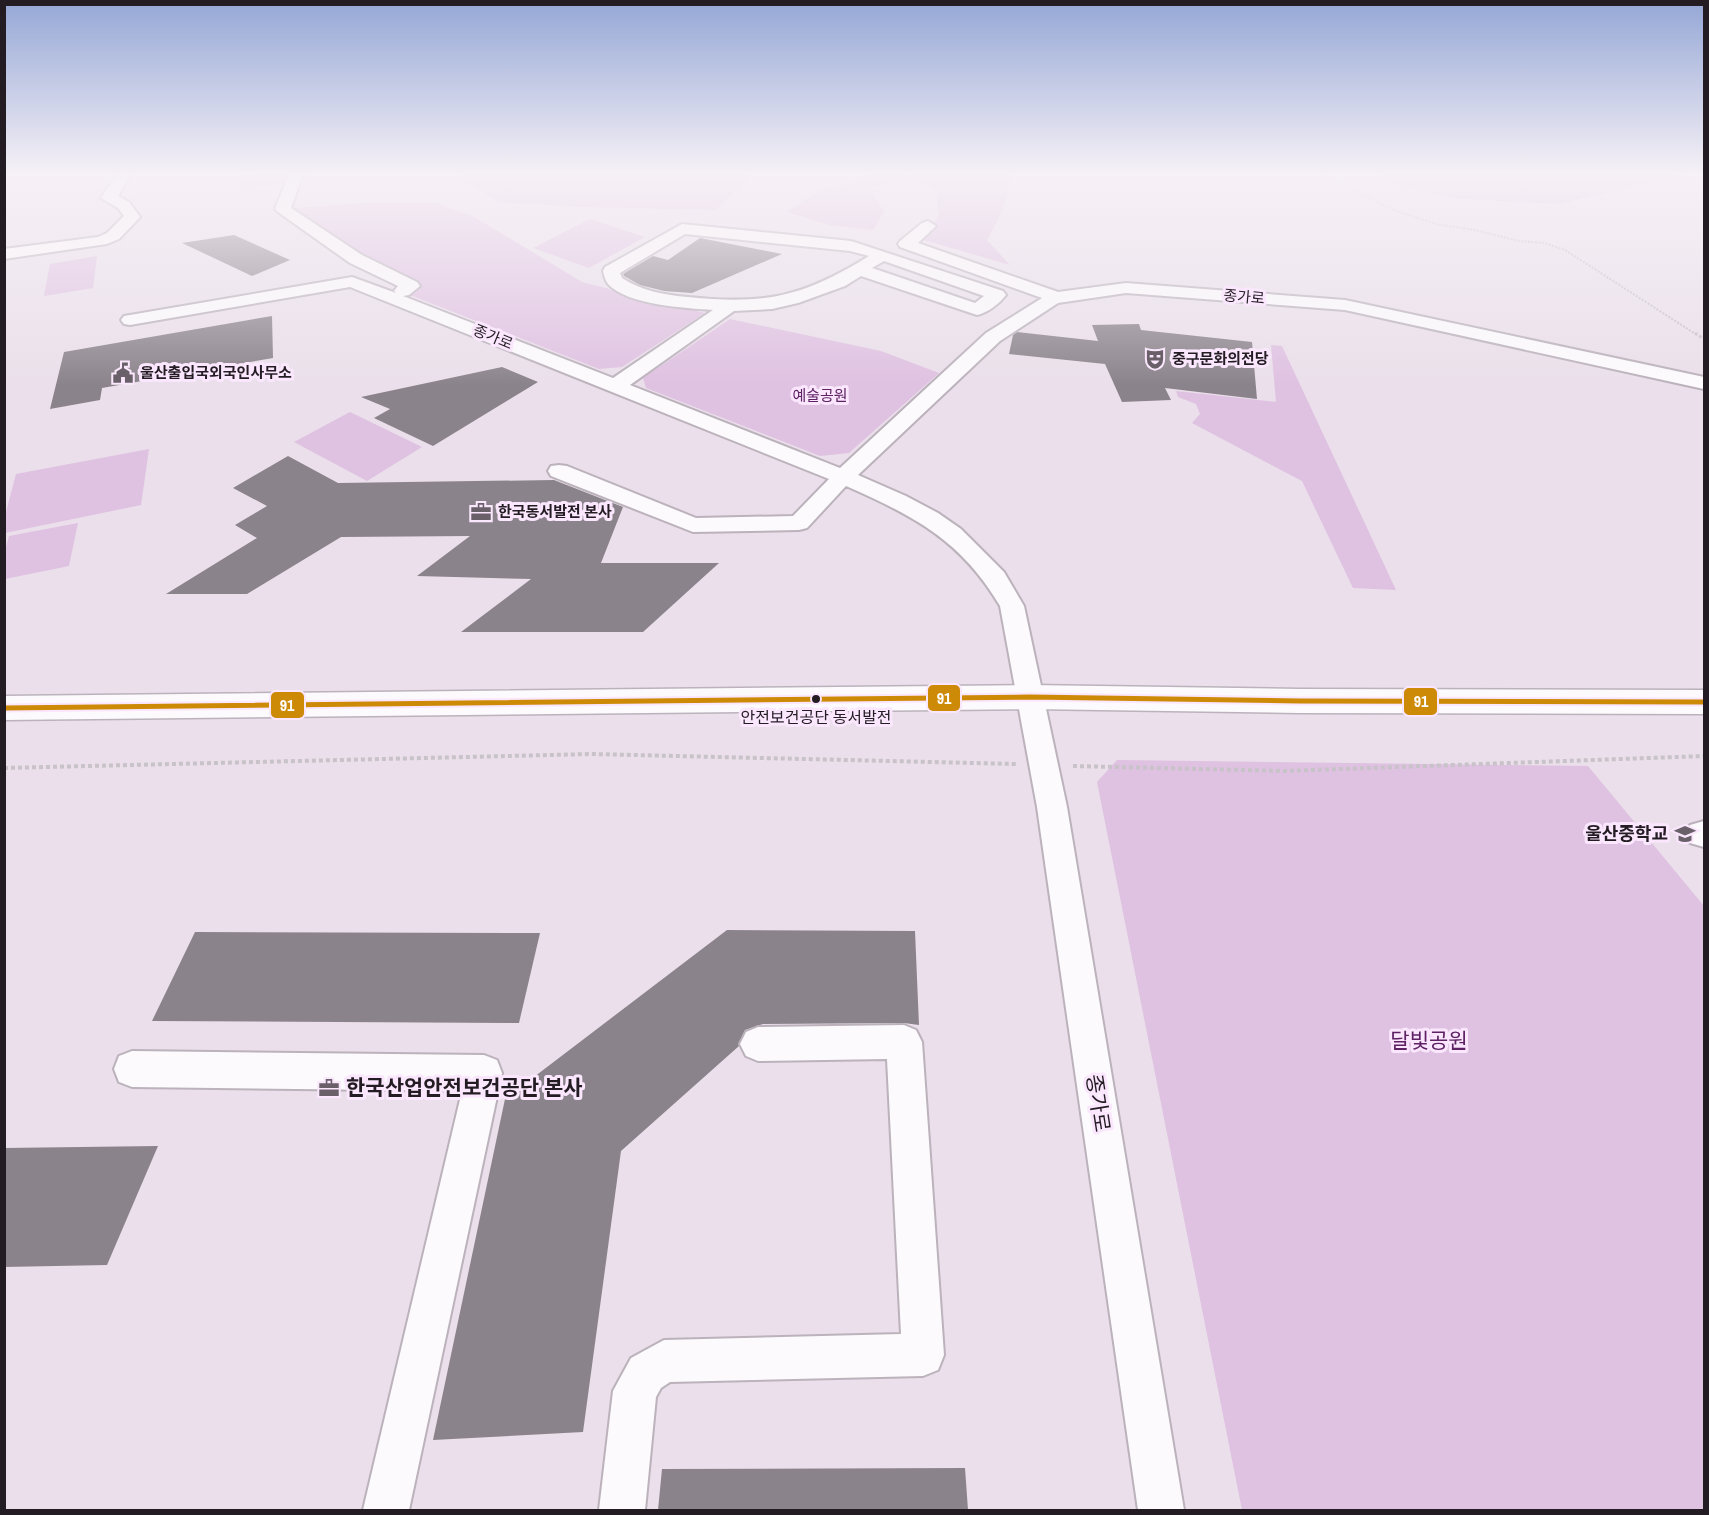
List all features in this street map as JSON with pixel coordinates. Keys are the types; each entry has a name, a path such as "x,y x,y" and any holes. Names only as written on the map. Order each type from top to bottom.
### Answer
{"main road":[{"path":"4,708 1030,697 1299,701 1704,702"}],"street":[{"path":"4,254 81,245"},
{"path":"335,245 356,259 411,286 394,298"},
{"path":"657,245 611,272 613,282 655,297 730,306 772,304 792,299 839,282 882,255"},
{"path":"837,245 851,246 882,255 997,295 977,310 861,270"},
{"path":"908,245 1059,297"},
{"name":"종가로","path":"130,320 352,282 843,477 930,518 953,534 995,578 1012,606 1052,807 1161,1510"},
{"name":"종가로","path":"843,477 993,337 1041,305 1059,297 1126,288 1345,305 1704,383"},
{"path":"615,386 730,306"},
{"path":"559,471 693,525 799,523 843,477"},
{"path":"622,1510 635,1391 646,1373 664,1360 923,1355 904,1042 758,1044"},
{"path":"132,1069 484,1073 386,1510"}],"path":[{"path":"1549,245 1565,250 1704,339"},
{"path":"4,768 591,754 1286,771 1704,756"}],"green space":[{"path":"343,245 520,245 582,282 705,313 622,367 599,369 410,295 417,288 359,257"},
{"path":"539,245 631,245 589,268 533,248"},
{"path":"940,245 991,245 1010,265"},
{"path":"97,256 93,288 44,296 50,264"},
{"name":"예술공원","path":"730,319 881,351 939,373 849,453 820,456 646,388 643,378"},
{"path":"1271,345 1282,346 1396,590 1353,588 1302,481 1192,423 1200,414 1196,404 1178,397 1176,391 1276,402"},
{"path":"350,412 422,447 367,481 294,442"},
{"path":"149,449 141,505 5,533 5,516 16,474"},
{"path":"78,523 69,566 5,579 5,551 9,536"},
{"name":"달빛공원","path":"1117,760 1588,766 1704,906 1704,1510 1242,1510 1097,782"}],"building":[{"path":"186,245 256,245 290,260 252,276"},
{"path":"690,245 734,245 782,254 692,293 664,291 640,285 623,274 653,256 668,260"},
{"name":"울산출입국외국인사무소","path":"272,316 273,358 102,388 100,400 50,409 64,352"},
{"name":"중구문화의전당","path":"1139,324 1141,330 1252,342 1257,399 1165,388 1171,400 1122,402 1105,364 1009,354 1013,335 1017,332 1098,341 1092,325"},
{"path":"502,367 538,382 433,446 374,418 390,409 361,397"},
{"path":"288,456 338,483 554,480 623,507 601,563 719,563 643,632 461,632 531,579 417,576 470,536 341,537 247,594 166,594 257,538 235,525 267,506 233,488"},
{"path":"727,930 915,931 919,1025 904,1023 763,1024 745,1030 739,1046 621,1151 583,1432 433,1440 505,1099"},
{"path":"195,932 540,933 519,1023 152,1021"},
{"path":"158,1146 107,1265 4,1267 4,1148"},
{"path":"965,1468 968,1510 658,1510 662,1469"}],"transit line":[{"name":"91","path":"4,708 1030,697 1299,701 1704,702"}],"place":[{"name":"중구문화의전당","path":"1155,359"},
{"name":"울산출입국외국인사무소","path":"123,373"},
{"name":"한국동서발전 본사","path":"481,512"},
{"name":"안전보건공단 동서발전","path":"816,699"},
{"name":"울산중학교","path":"1685,834"},
{"name":"한국산업안전보건공단 본사","path":"329,1088"}]}
